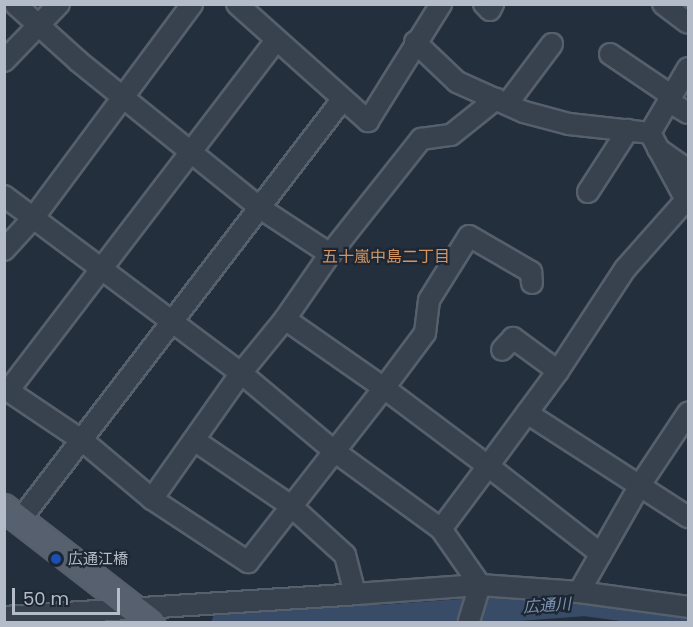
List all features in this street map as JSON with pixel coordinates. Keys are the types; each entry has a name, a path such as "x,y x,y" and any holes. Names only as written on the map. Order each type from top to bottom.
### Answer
{"main road":[{"path":"12,514 139,613"}],"street":[{"path":"15,4 37,26 260,208 330,254"},
{"path":"4,62 59,4"},
{"path":"4,250 34,218 192,4"},
{"path":"237,4 368,121 415,42 441,4"},
{"path":"484,4 490,10 493,4"},
{"path":"663,4 688,23"},
{"path":"276,41 189,150 101,269 6,389 82,441 152,499 248,562 425,333 429,300 469,236 531,272 532,283"},
{"path":"415,42 458,82 501,102 569,124 628,130 652,140 688,170"},
{"path":"152,499 330,254 421,139 451,135 501,102 552,44"},
{"path":"610,54 688,113"},
{"path":"652,140 670,98 688,68"},
{"path":"12,514 82,441 342,100"},
{"path":"588,192 628,130"},
{"path":"441,529 558,370 625,269 687,202 652,140"},
{"path":"4,196 242,373 334,451 441,529 480,586"},
{"path":"285,319 384,388 601,554"},
{"path":"511,338 558,370"},
{"path":"527,413 688,517"},
{"path":"579,592 640,485 688,413"},
{"path":"194,440 291,506 345,555 355,594"},
{"path":"469,622 480,586"},
{"path":"4,617 139,613 355,594 480,586 579,592 688,607"}],"waterway":[{"name":"広通川","path":"225,622 273,617 378,618 585,603 688,617"}],"place":[{"name":"広通江橋","path":"56,559"}],"district":[{"name":"五十嵐中島二丁目","path":"386,257"}]}
